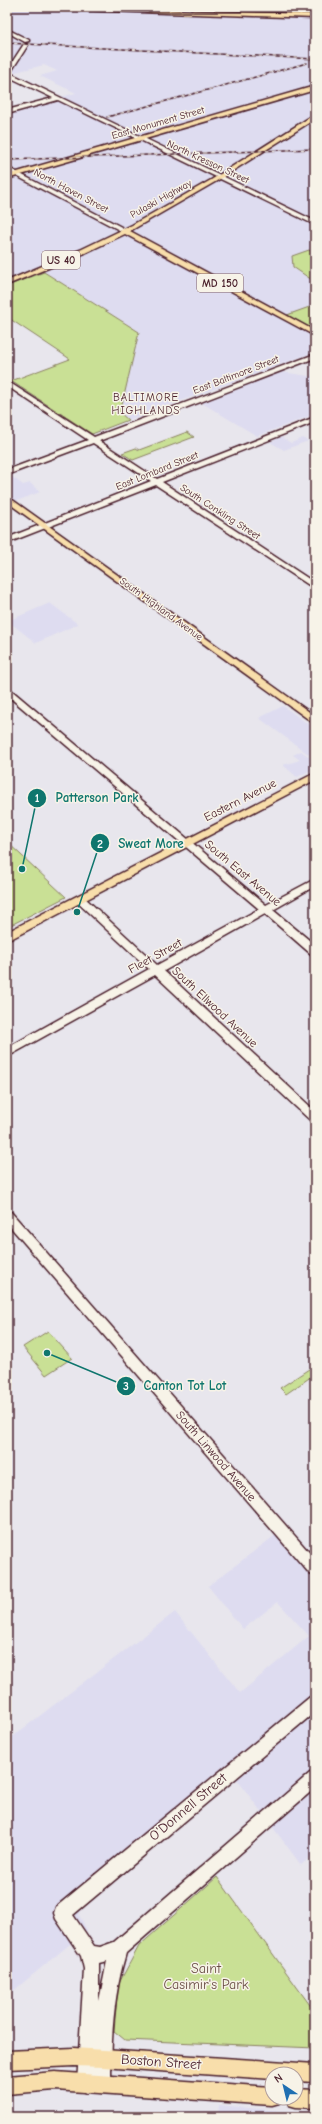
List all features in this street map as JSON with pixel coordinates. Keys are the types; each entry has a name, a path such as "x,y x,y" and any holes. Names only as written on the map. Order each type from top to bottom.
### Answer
{"main road":[{"path":"49,7 315,15"},
{"path":"111,7 315,15"},
{"path":"260,12 309,10"},
{"name":"East Monument Street","path":"137,138 315,84"},
{"name":"East Monument Street","path":"10,173 315,88"},
{"name":"Pulaski Highway","path":"7,282 101,243 124,231 220,177 315,116"},
{"name":"North Haven Street","path":"124,231 315,334"},
{"name":"South Highland Avenue","path":"7,498 315,721"},
{"name":"Eastern Avenue","path":"7,937 315,776"},
{"name":"Boston Street","path":"7,2060 95,2057 315,2073"},
{"name":"Boston Street","path":"7,2085 55,2082 264,2095"},
{"path":"304,2098 315,2099"}],"street":[{"path":"7,30 27,43 7,74"},
{"name":"North Kresson Street","path":"7,74 315,223"},
{"path":"7,112 57,98"},
{"name":"North Haven Street","path":"10,173 124,231"},
{"name":"East Baltimore Street","path":"7,473 315,356"},
{"name":"South Conkling Street","path":"7,383 315,587"},
{"name":"East Lombard Street","path":"7,542 315,419"},
{"name":"South East Avenue","path":"7,691 315,951"},
{"name":"Fleet Street","path":"7,1053 315,882"},
{"name":"South Ellwood Avenue","path":"80,899 315,1118"},
{"name":"South Linwood Avenue","path":"7,1215 315,1569"},
{"name":"O'Donnell Street","path":"89,1953 62,1913 315,1702"},
{"path":"94,2084 95,2057 89,1953 100,1955 119,1948 315,1778"},
{"path":"95,2057 108,1982 119,1948"}],"shaded area":[{"path":"7,7 315,17 315,253 309,250 292,256 293,268 315,282 315,352 128,420 119,413 139,332 44,272 7,286 7,112 76,93 40,76 57,71 44,65 7,74"},
{"path":"282,372 315,377 315,414 257,436 202,403"},
{"path":"281,437 291,443 303,438 308,441 284,450 270,442"},
{"path":"7,473 23,485 30,483 40,492 14,502 7,497"},
{"path":"50,603 78,624 36,643 8,621"},
{"path":"283,706 315,729 315,759 259,718"},
{"path":"301,751 315,761 315,768 297,777 283,765 300,760 293,755"},
{"path":"281,1531 315,1569 315,1853 301,1865 236,1778 84,1905 79,1915 87,1930 7,1996 7,1741 175,1612 240,1693 309,1636 278,1602 243,1629 208,1586"},
{"path":"219,2105 289,2112 314,2117 218,2117"}],"green space":[{"path":"309,250 315,253 315,282 293,267 292,256"},
{"path":"44,272 139,332 120,413 128,420 92,434 11,381 70,359 7,317 7,286"},
{"path":"315,305 315,320 311,325 314,327 311,328 287,315"},
{"path":"187,432 194,437 133,460 122,453 136,448 139,450"},
{"path":"7,842 66,897 7,927"},
{"path":"48,1331 72,1358 46,1375 23,1347"},
{"path":"315,1365 315,1374 286,1394 280,1388"},
{"name":"Saint Casimir's Park","path":"217,1877 315,2012 315,2048 125,2040 114,2031 118,1985 139,1946"}],"railway":[{"path":"7,43 315,59"},
{"path":"107,117 307,63"},
{"path":"7,160 315,149"}],"place":[{"name":"Patterson Park","path":"22,869"},
{"name":"Sweat More","path":"77,912"},
{"name":"Canton Tot Lot","path":"47,1353"}],"district":[{"name":"BALTIMORE HIGHLANDS","path":"146,403"}]}
